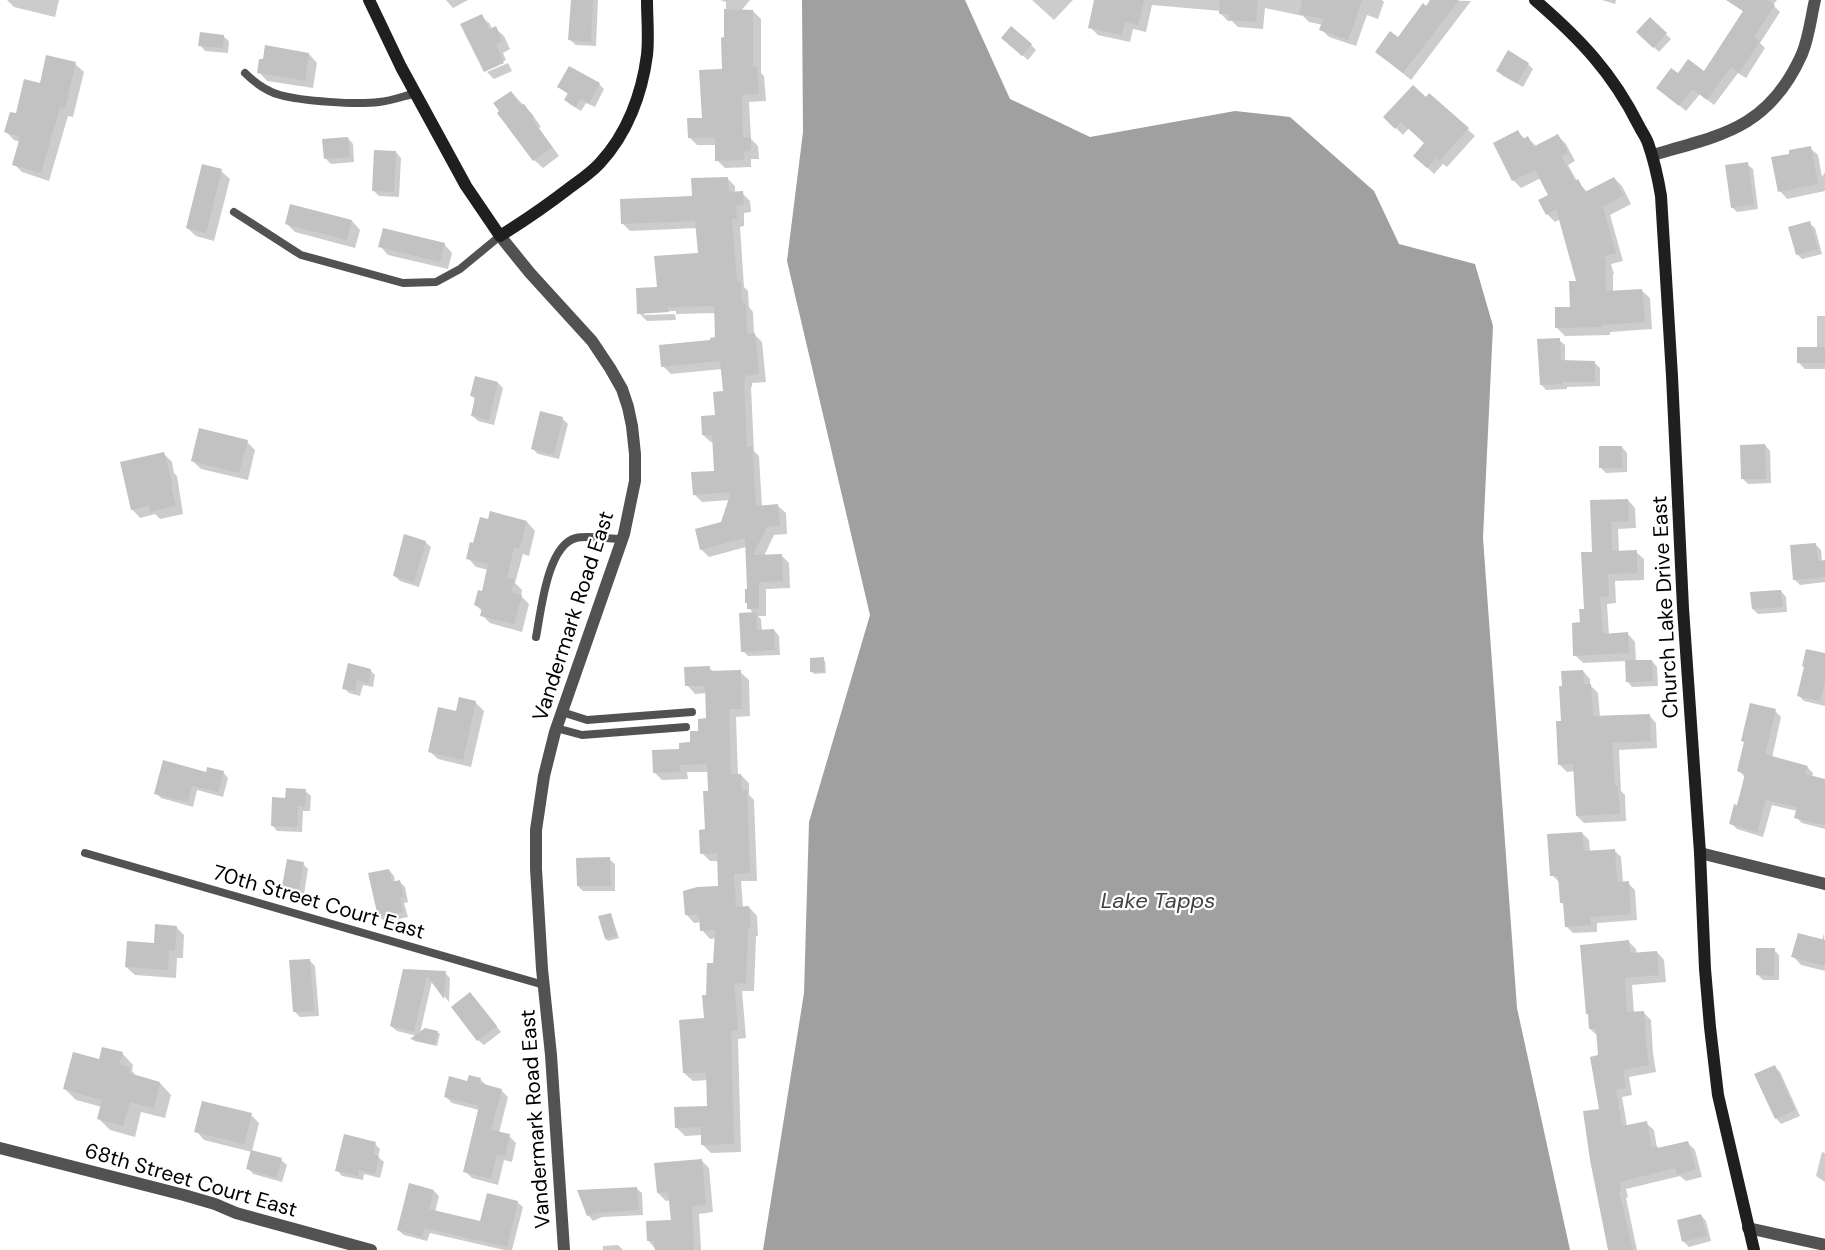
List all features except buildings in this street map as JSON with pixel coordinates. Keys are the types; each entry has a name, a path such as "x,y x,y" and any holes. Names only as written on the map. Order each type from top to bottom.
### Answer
{"street":[{"name":"Vandermark Road East","path":"369,0 466,186 500,236 530,273 592,341 622,389 632,426 634,482 622,539 556,728 544,776 536,830 536,869 564,1250"},
{"path":"500,236 537,213 590,172 616,142 634,109 641,90 647,53 646,0"},
{"name":"Church Lake Drive East","path":"1535,0 1567,28 1601,64 1631,108 1652,155 1661,196 1705,969 1718,1095 1754,1250"},
{"path":"1652,155 1711,138 1748,122 1761,112 1780,91 1803,52 1815,0"},
{"path":"1700,853 1825,884"},
{"name":"68th Street Court East","path":"0,1148 184,1195 236,1213 371,1250"},
{"path":"1748,1228 1825,1245"}],"lane":[{"path":"245,73 255,84 280,95 308,99 380,102 416,93"},
{"path":"234,212 301,255 403,283 436,282 460,269 500,236"},
{"path":"536,637 551,565 565,542 577,537 622,539"},
{"path":"562,712 587,720 692,712"},
{"path":"556,728 582,735 686,727"},
{"name":"70th Street Court East","path":"85,853 544,985"}],"water":[{"name":"Lake Tapps","path":"802,0 965,0 1010,99 1090,137 1235,111 1290,117 1374,191 1399,244 1475,264 1493,326 1483,538 1517,1008 1570,1250 763,1250 804,993 809,822 870,615 787,261 803,132"}]}
